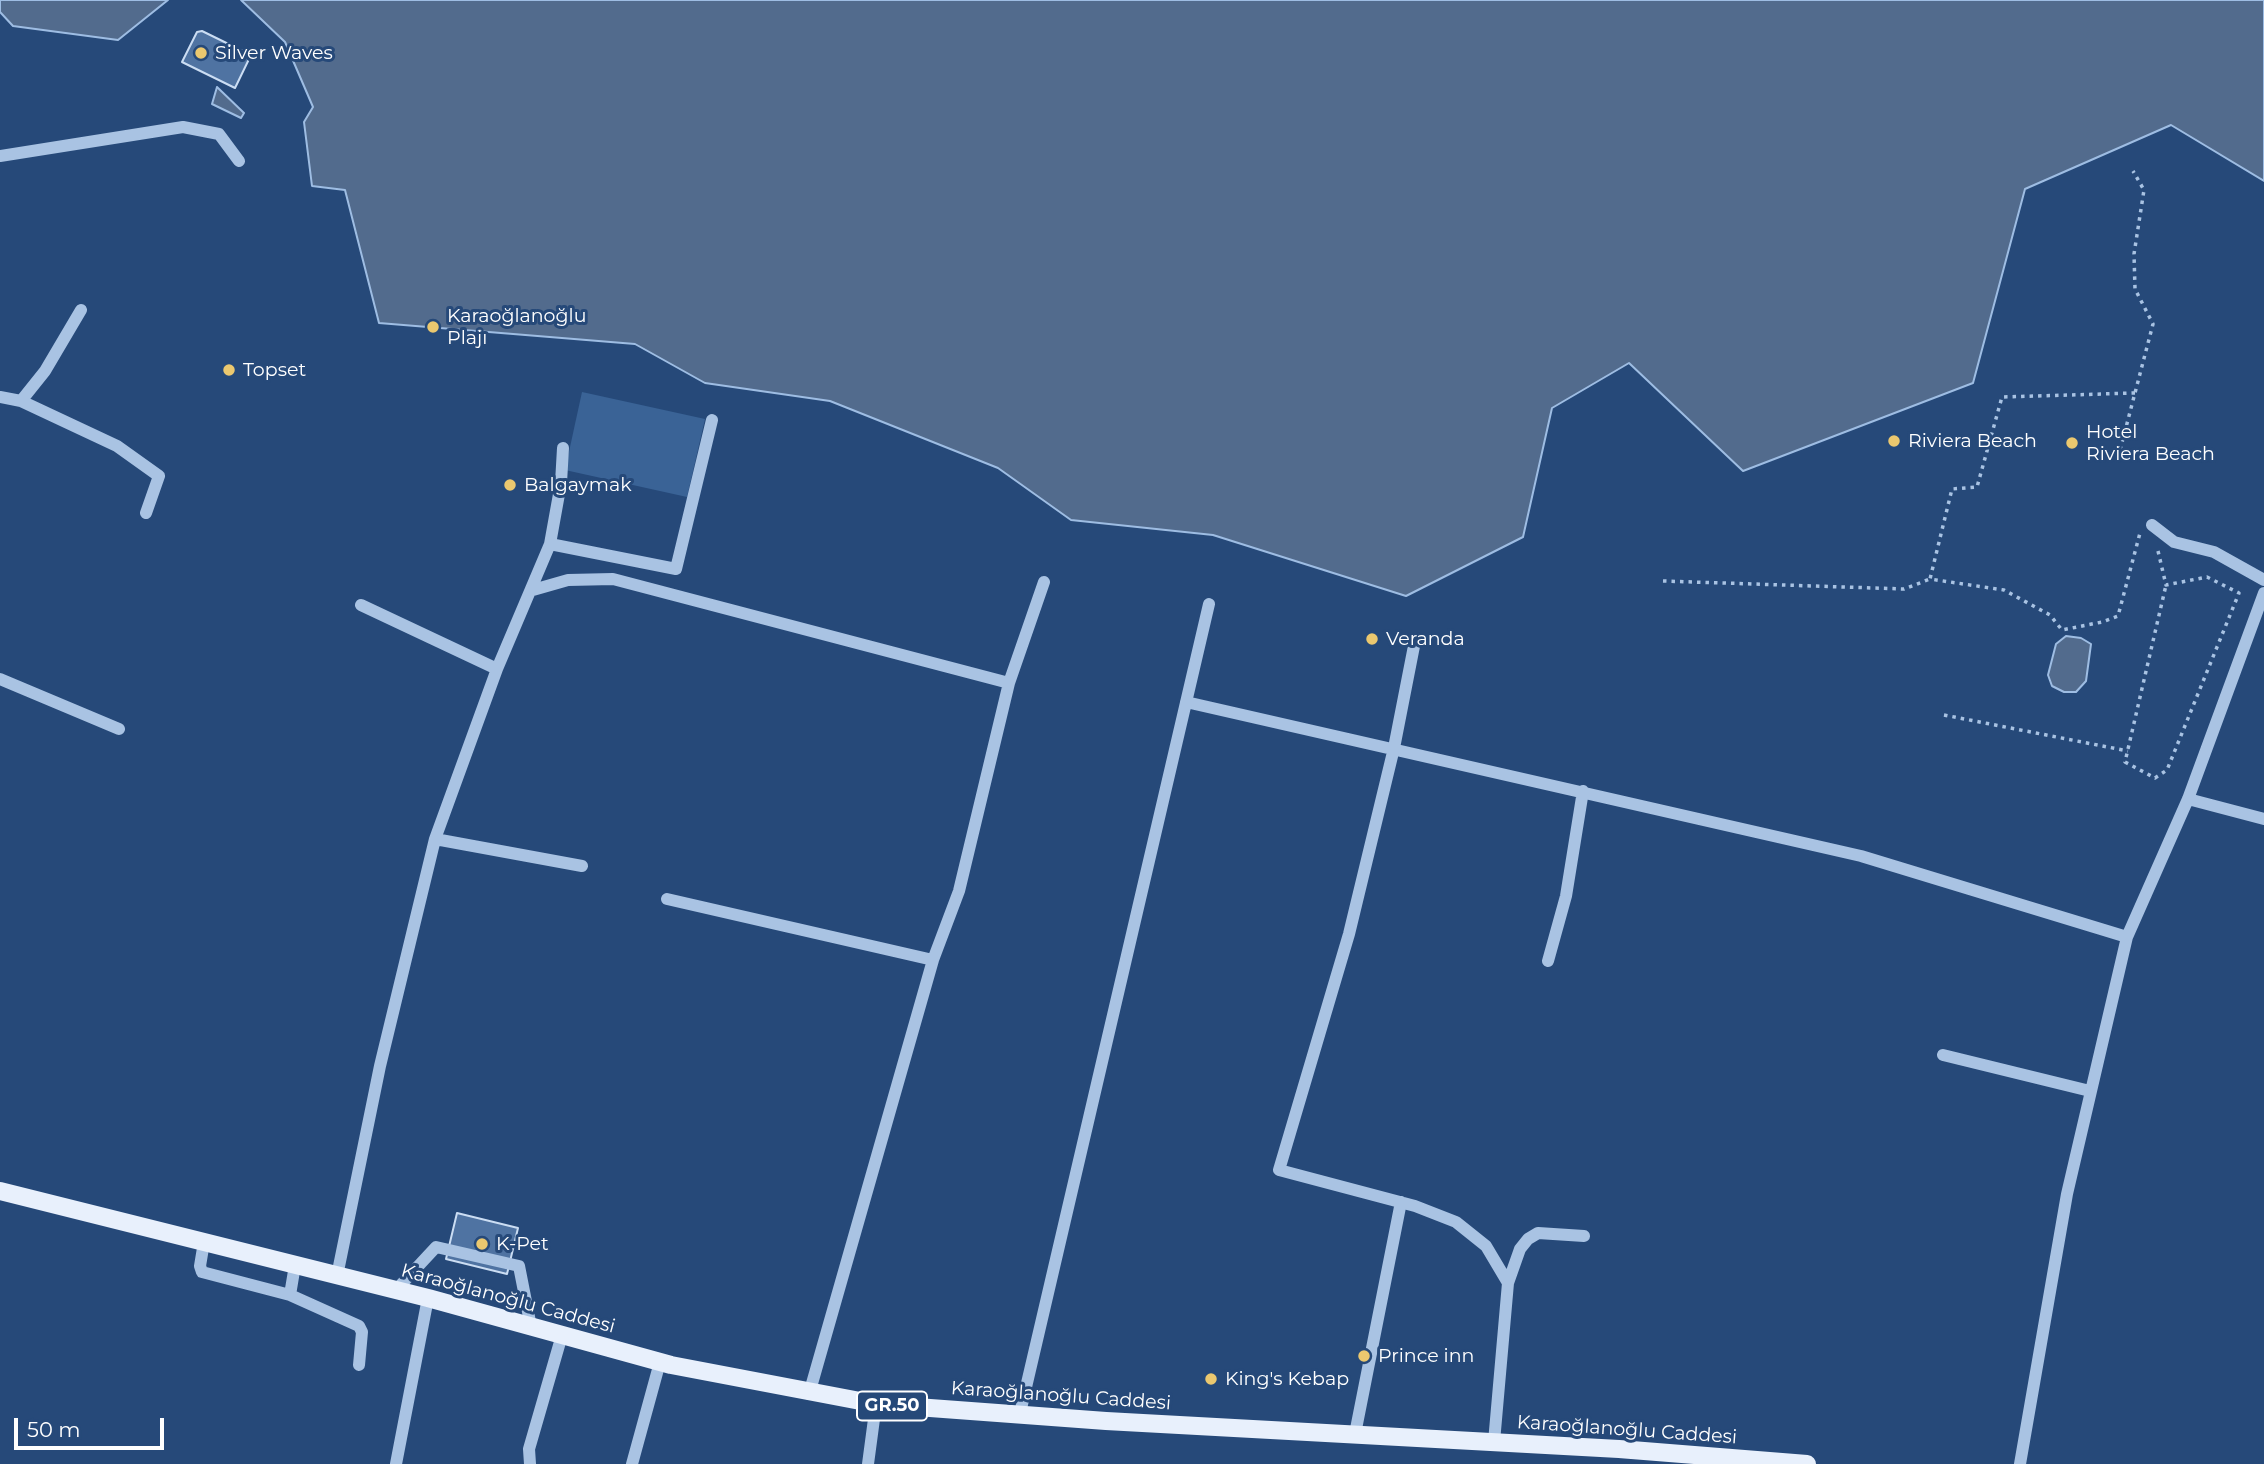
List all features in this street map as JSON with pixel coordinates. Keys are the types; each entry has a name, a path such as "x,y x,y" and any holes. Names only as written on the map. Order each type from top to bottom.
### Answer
{"main road":[{"name":"Karaoğlanoğlu Caddesi","path":"0,1191 428,1298 660,1362 809,1394 876,1405 1494,1442 1807,1464"}],"street":[{"path":"0,156 183,127 219,134 239,161"},
{"path":"21,401 45,371 80,310"},
{"path":"0,397 21,401 117,446 159,476 146,513"},
{"path":"550,544 676,569 712,420"},
{"path":"337,1276 380,1066 435,839 497,668 533,590 550,544 561,483 563,448"},
{"path":"2147,526 2174,542 2214,552 2264,579"},
{"path":"533,590 568,580 613,579 1009,683"},
{"path":"809,1394 933,960 959,891 1009,683 1044,582"},
{"path":"2020,1464 2067,1194 2127,937 2188,799 2264,593"},
{"path":"1020,1413 1209,604"},
{"path":"360,605 497,668"},
{"path":"1414,646 1394,748 1349,934 1279,1170 1401,1202 1445,1217 1477,1236 1507,1283"},
{"path":"0,679 119,729"},
{"path":"1186,702 1861,856 2127,937"},
{"path":"1549,961 1566,896 1583,791"},
{"path":"2188,799 2264,819"},
{"path":"435,839 582,866"},
{"path":"667,899 933,960"},
{"path":"1943,1055 2090,1091"},
{"path":"1355,1434 1401,1202"},
{"path":"1494,1442 1507,1283 1520,1249 1532,1236 1548,1232 1584,1237"},
{"path":"204,1242 200,1266 202,1272 290,1295 359,1326 362,1332 359,1365"},
{"path":"396,1290 436,1247 519,1266 531,1327"},
{"path":"290,1295 295,1265"},
{"path":"396,1464 428,1298"},
{"path":"530,1464 529,1449 562,1335"},
{"path":"632,1464 660,1362"},
{"path":"868,1464 876,1405"}],"path":[{"path":"2118,458 2153,324 2136,289 2134,254 2144,190 2133,171"},
{"path":"1930,579 1952,489 1977,487 2003,397 2085,392 2135,393"},
{"path":"1662,581 1904,589 1930,579 2004,590 2050,615 2062,630 2118,616 2147,526"},
{"path":"2154,541 2166,585 2125,762 2155,778 2167,770 2239,593 2207,577 2166,585"},
{"path":"1944,715 2128,751"}],"shaded area":[{"path":"0,0 168,0 118,40 13,26 0,12"},
{"path":"241,0 2264,0 2264,181 2171,125 2025,189 1973,383 1743,471 1629,363 1552,408 1523,537 1406,596 1213,535 1071,520 998,468 830,401 705,383 635,344 379,323 345,190 312,186 304,122 313,107 285,42"},
{"path":"217,87 244,113 241,118 212,104"},
{"path":"582,392 705,419 687,497 565,470"},
{"path":"2066,636 2081,638 2091,644 2086,681 2076,692 2064,692 2052,686 2048,675 2056,644"}],"building":[{"path":"202,31 251,55 235,88 182,62 197,32"},
{"name":"K-Pet","path":"457,1213 518,1228 507,1274 446,1259"}],"place":[{"name":"Silver Waves","path":"201,53"},
{"name":"Karaoğlanoğlu Plajı","path":"433,327"},
{"name":"Topset","path":"229,370"},
{"name":"Riviera Beach","path":"1894,441"},
{"name":"Hotel Riviera Beach","path":"2072,443"},
{"name":"Balgaymak","path":"510,485"},
{"name":"Veranda","path":"1372,639"},
{"name":"K-Pet","path":"482,1244"},
{"name":"Prince inn","path":"1364,1356"},
{"name":"King's Kebap","path":"1211,1379"}]}
